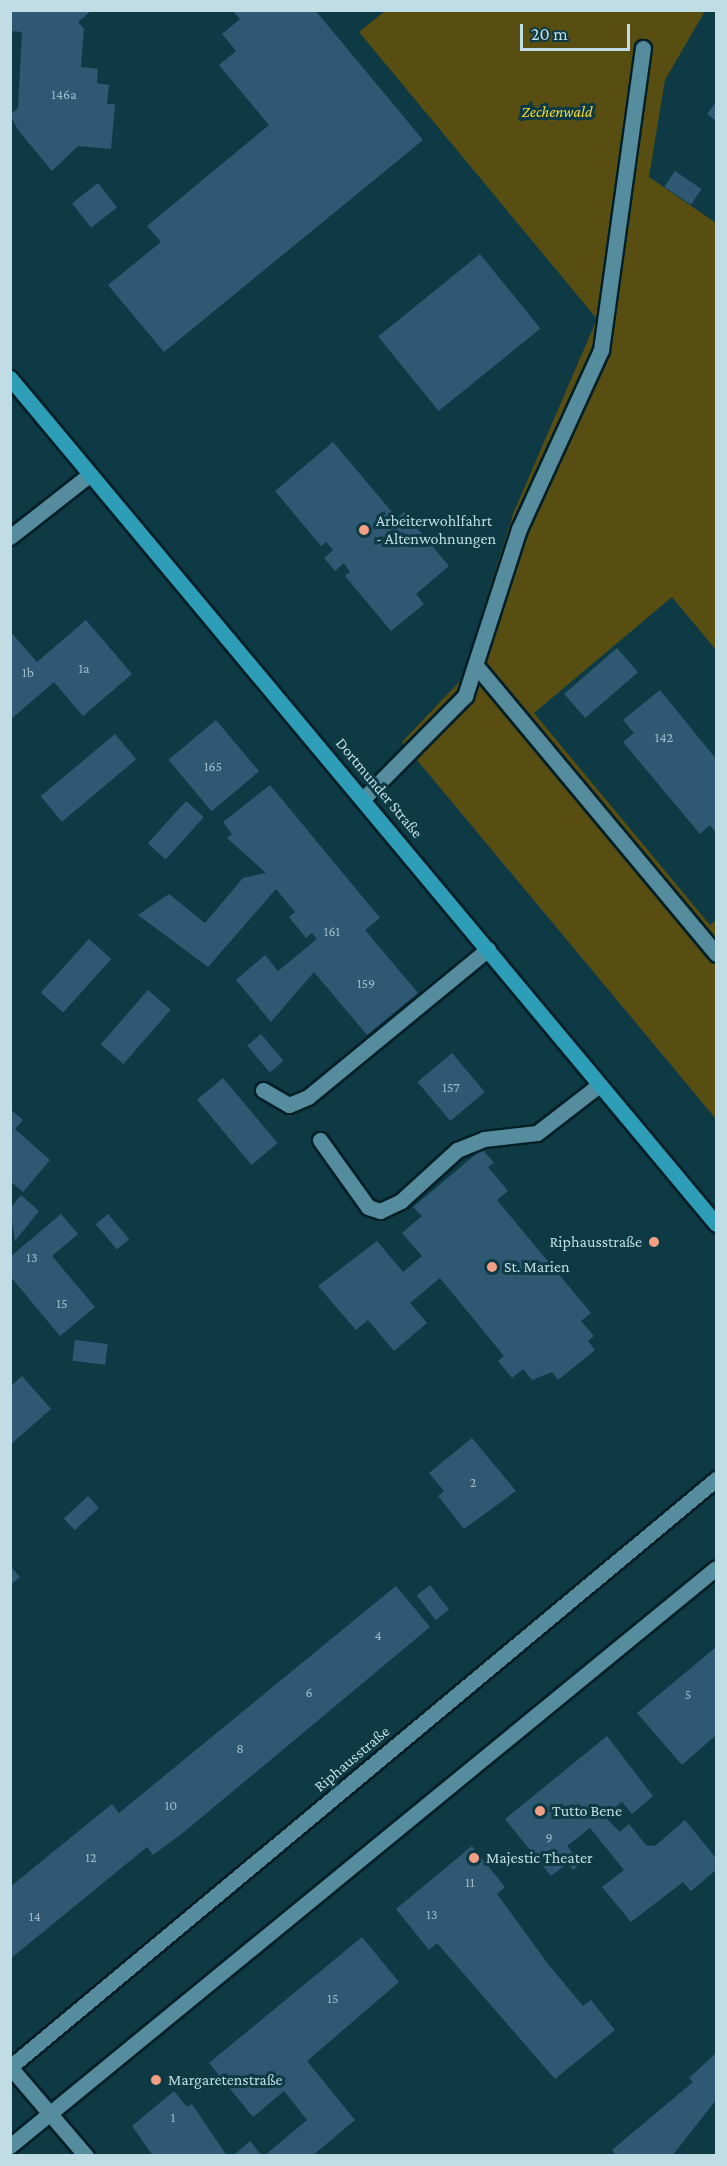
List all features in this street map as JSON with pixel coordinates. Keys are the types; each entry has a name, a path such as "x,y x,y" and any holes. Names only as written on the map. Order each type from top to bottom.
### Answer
{"main road":[{"name":"Dortmunder Straße","path":"10,378 89,475 364,798 599,1085 717,1224"}],"street":[{"path":"364,798 465,696 478,668 519,529 601,350 643,48"},
{"path":"10,537 89,475"},
{"path":"478,668 717,954"},
{"path":"263,1090 290,1106 308,1097 488,949"},
{"path":"320,1140 368,1207 380,1211 401,1201 457,1150 484,1139 537,1133 599,1085"},
{"name":"Riphausstraße","path":"10,2067 717,1479"},
{"path":"10,2146 717,1568"},
{"path":"10,2067 52,2113 86,2156"}],"green space":[{"name":"Zechenwald","path":"385,11 705,11 665,80 649,177 716,223 716,650 672,597 534,713 710,925 716,920 716,1119 402,742 461,680 513,514 597,319 359,32"}],"building":[{"path":"10,10 92,10 78,22 84,29 81,67 98,69 97,83 109,85 107,104 115,104 111,149 78,146 52,171 18,130 10,115 18,108 22,32 10,31"},
{"path":"232,10 315,10 423,140 164,352 108,285 161,242 147,226 269,125 219,65 236,51 222,34 240,19"},
{"path":"716,102 716,121 707,114"},
{"path":"675,171 702,189 691,205 664,187"},
{"path":"98,183 117,207 91,228 72,203"},
{"path":"480,254 540,329 439,411 378,336"},
{"name":"Arbeiterwohlfahrt - Altenwohnungen","path":"333,442 397,518 404,512 449,566 416,594 424,604 391,631 345,576 350,572 344,563 335,571 324,558 333,550 326,542 321,546 275,491"},
{"path":"86,620 132,674 83,716 54,682 10,720 10,631 37,662"},
{"path":"617,648 638,672 585,718 564,694"},
{"path":"660,690 716,759 716,833 710,825 700,834 623,742 634,733 623,720"},
{"path":"216,720 259,771 212,811 169,760"},
{"path":"115,734 136,759 62,822 41,796"},
{"path":"270,785 380,918 365,930 418,993 367,1035 314,972 271,1022 236,980 265,955 278,971 317,939 312,933 306,938 289,917 295,912 276,889 208,967 138,915 169,894 205,923 243,878 266,873 227,838 232,834 223,822"},
{"path":"186,801 204,817 166,859 148,843"},
{"path":"89,939 111,959 63,1013 41,993"},
{"path":"148,990 171,1010 123,1064 101,1044"},
{"path":"261,1034 283,1061 270,1072 247,1046"},
{"path":"452,1053 485,1092 450,1121 418,1082"},
{"path":"223,1078 278,1143 252,1165 197,1100"},
{"path":"10,1109 23,1120 15,1129 50,1160 23,1192 10,1181"},
{"name":"St. Marien","path":"482,1149 494,1163 488,1167 508,1191 497,1200 591,1313 581,1321 594,1336 588,1341 595,1350 558,1380 552,1372 532,1380 523,1369 512,1378 498,1361 504,1356 440,1278 410,1303 427,1323 394,1351 368,1320 356,1330 318,1286 377,1241 403,1272 422,1256 402,1233 422,1216 413,1207"},
{"path":"21,1195 39,1211 15,1241 10,1209"},
{"path":"61,1214 78,1234 52,1256 95,1307 60,1336 10,1276 10,1257"},
{"path":"108,1214 129,1239 117,1250 96,1224"},
{"path":"75,1340 108,1344 105,1365 72,1361"},
{"path":"22,1376 51,1409 10,1445 10,1387"},
{"path":"472,1438 516,1491 464,1529 438,1496 444,1491 429,1473"},
{"path":"88,1496 99,1508 75,1530 64,1519"},
{"path":"10,1566 20,1577 10,1585"},
{"path":"430,1585 449,1609 436,1620 417,1595"},
{"path":"396,1586 430,1627 184,1832 153,1855 147,1847 10,1959 10,1887 112,1804 119,1813"},
{"path":"716,1647 716,1735 682,1765 637,1713"},
{"path":"607,1736 653,1796 632,1814 622,1802 605,1816 611,1823 620,1832 629,1824 646,1845 655,1846 685,1820 716,1858 716,1870 691,1891 683,1882 631,1922 602,1887 624,1870 590,1828 567,1846 581,1863 573,1870 568,1863 551,1876 505,1819"},
{"path":"472,1846 505,1887 497,1894 548,1964 583,2006 591,2000 615,2030 555,2079 437,1943 429,1950 396,1909"},
{"path":"362,1937 399,1982 307,2061 355,2120 312,2156 264,2156 307,2120 284,2091 253,2117 209,2063"},
{"path":"715,2054 716,2100 672,2156 616,2156 612,2150 693,2082 689,2078"},
{"path":"174,2091 187,2107 192,2104 227,2156 153,2156 132,2126"},
{"path":"250,2141 262,2156 233,2156"}],"place":[{"name":"Arbeiterwohlfahrt - Altenwohnungen","path":"364,530"},
{"name":"Riphausstraße","path":"654,1242"},
{"name":"St. Marien","path":"492,1267"},
{"name":"Tutto Bene","path":"540,1811"},
{"name":"Majestic Theater","path":"474,1858"},
{"name":"Margaretenstraße","path":"156,2080"}]}
